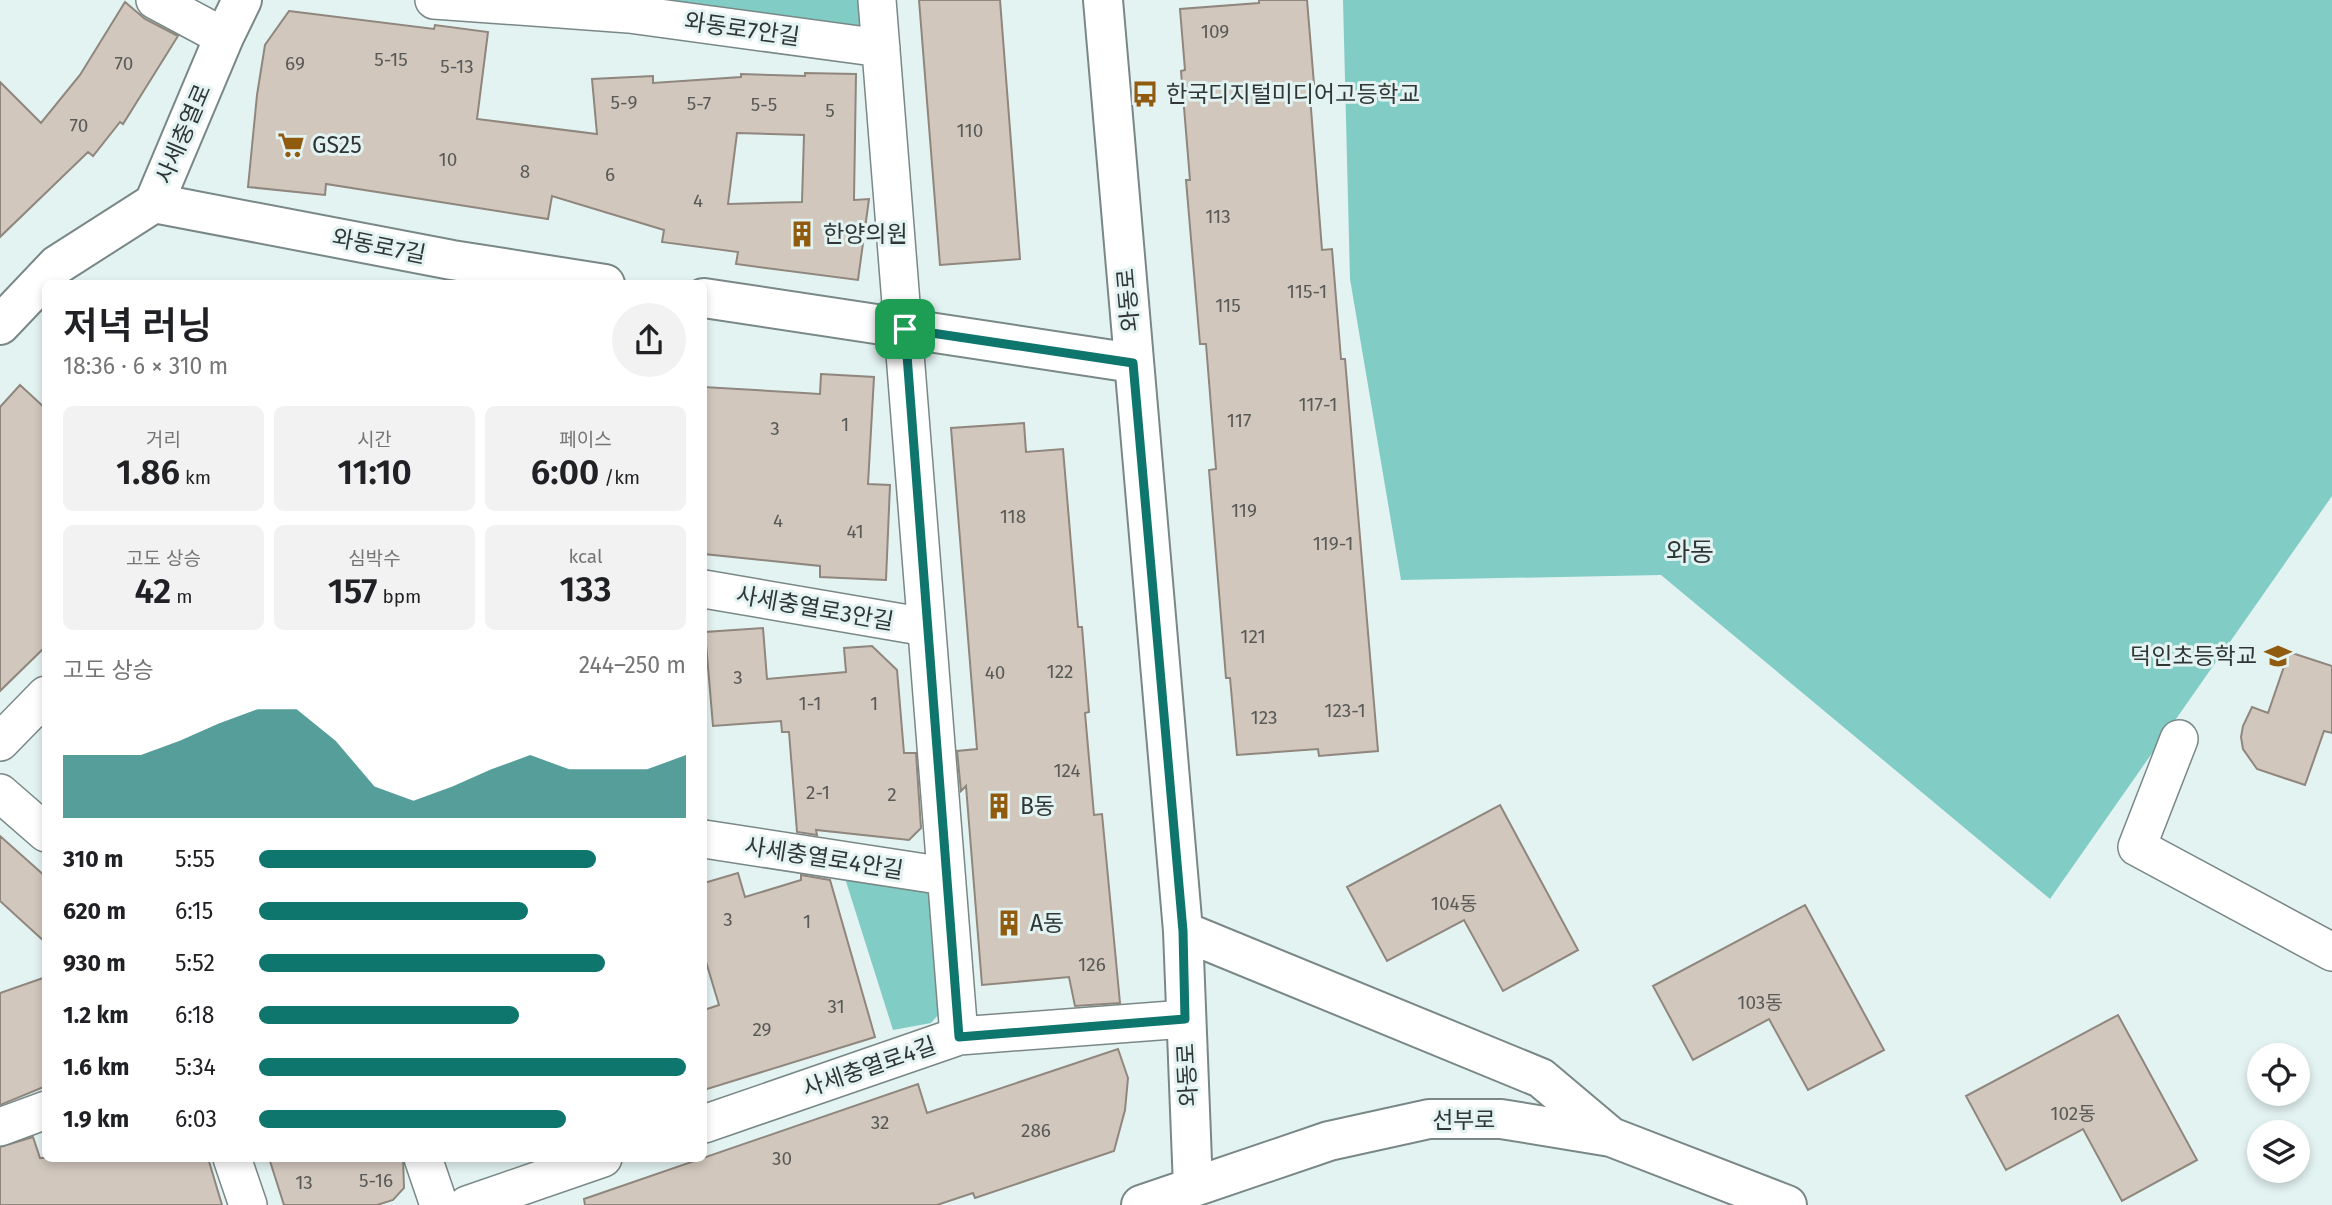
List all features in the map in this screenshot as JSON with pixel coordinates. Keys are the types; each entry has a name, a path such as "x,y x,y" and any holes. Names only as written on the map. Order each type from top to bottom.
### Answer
{"main road":[{"name":"사세충열로","path":"43,280 57,265 155,202 242,0"},
{"name":"와동로","path":"1103,0 1183,931 1193,1187"},
{"name":"와동로7길","path":"155,202 453,272 554,280"},
{"name":"사세충열로","path":"0,326 42,281"},
{"path":"707,298 1133,363"},
{"path":"1183,931 1541,1077 1612,1137"},
{"name":"선부로","path":"1141,1205 1329,1141 1429,1119 1501,1119 1612,1137 1787,1205"}],"street":[{"path":"155,0 224,37"},
{"name":"와동로7안길","path":"434,0 628,7 881,48"},
{"path":"877,0 905,329"},
{"name":"사세충열로4길","path":"707,1123 959,1037 905,329"},
{"name":"사세충열로3안길","path":"707,590 926,627"},
{"path":"0,742 42,699"},
{"path":"2179,739 2137,847 2332,952"},
{"path":"0,793 42,830"},
{"name":"사세충열로4안길","path":"707,839 945,877"},
{"path":"959,1037 1185,1019"},
{"path":"0,1126 42,1112"},
{"path":"233,1162 248,1205"},
{"path":"424,1162 439,1205"},
{"path":"467,1205 591,1162"}],"shaded area":[{"path":"635,0 869,0 873,34"},
{"path":"1343,0 2332,0 2332,496 2050,899 1661,575 1401,580 1350,279"},
{"path":"843,872 934,883 946,1006 931,1023 893,1030"}],"building":[{"path":"919,0 1000,0 1020,259 940,265"},
{"path":"1259,0 1307,0 1315,96 1310,96 1322,250 1332,249 1341,359 1345,359 1378,751 1319,756 1318,749 1237,755 1230,678 1226,678 1209,470 1216,469 1206,344 1200,344 1186,180 1190,180 1181,71 1185,70 1180,9 1259,3"},
{"path":"125,2 145,19 178,36 123,124 120,122 93,156 88,152 0,237 0,82 41,123 80,75"},
{"path":"289,11 434,29 435,25 488,32 477,119 597,134 592,79 653,76 653,83 741,77 741,74 856,74 854,200 869,199 858,280 736,264 738,252 662,242 664,230 552,196 548,219 326,184 325,195 248,187 265,45","holes":["737,133 804,135 802,202 728,204"]},
{"path":"821,374 874,377 868,484 890,485 886,580 820,577 820,566 707,554 707,387 820,394"},
{"path":"20,385 42,405 42,650 0,691 0,407"},
{"path":"1024,423 1026,452 1063,449 1078,627 1082,627 1089,712 1085,713 1094,815 1102,814 1120,1003 1075,1006 1069,977 982,985 966,786 961,791 957,751 977,749 951,428"},
{"path":"763,628 767,679 846,672 844,648 872,646 897,670 904,753 916,753 921,828 909,840 816,830 817,835 797,832 789,732 782,732 781,721 713,726 707,632"},
{"path":"2289,652 2332,666 2332,733 2324,731 2305,785 2257,769 2243,749 2241,737 2252,707 2268,713"},
{"path":"1500,805 1578,950 1503,991 1464,920 1387,961 1347,887"},
{"path":"0,836 42,873 42,939 0,901"},
{"path":"738,873 745,897 801,880 801,875 830,880 875,1037 707,1089 707,1009 719,1005 707,965 707,882"},
{"path":"1805,905 1884,1050 1808,1090 1769,1019 1693,1060 1653,986"},
{"path":"42,978 42,1088 0,1105 0,993"},
{"path":"2118,1015 2197,1160 2122,1201 2083,1129 2006,1170 1966,1096"},
{"path":"1118,1049 1128,1078 1125,1110 1114,1151 975,1198 973,1193 937,1205 585,1205 584,1199 691,1162 707,1162 707,1157 918,1084 927,1113"},
{"path":"33,1137 42,1162 209,1162 222,1205 0,1205 0,1147"},
{"path":"270,1162 403,1162 404,1188 393,1200 377,1205 284,1205"}],"place":[{"name":"한국디지털미디어고등학교","path":"1145,94"},
{"name":"GS25","path":"291,145"},
{"name":"한양의원","path":"802,234"},
{"name":"덕인초등학교","path":"2278,656"},
{"name":"B동","path":"999,806"},
{"name":"A동","path":"1009,923"}],"district":[{"name":"와동","path":"1690,552"}],"route":[{"path":"905,329 1133,363 1183,931 1185,1019 959,1037 905,329"}]}
